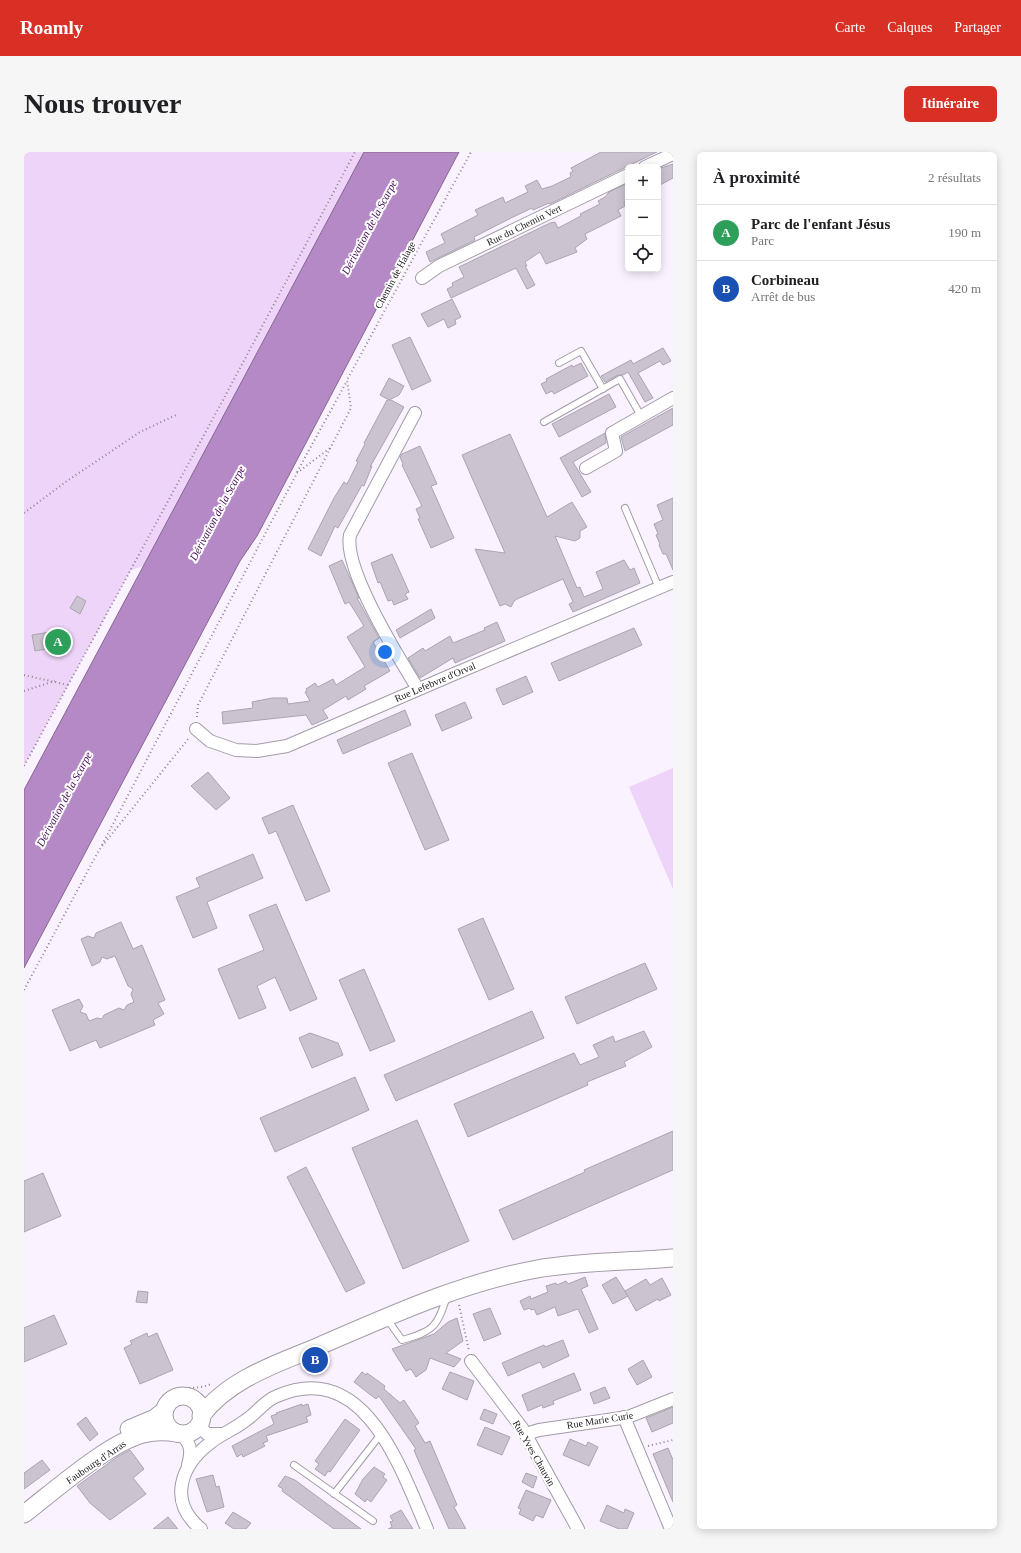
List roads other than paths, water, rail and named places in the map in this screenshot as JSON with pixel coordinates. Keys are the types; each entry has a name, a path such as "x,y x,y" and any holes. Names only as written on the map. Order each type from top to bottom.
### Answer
{"main road":[{"path":"265,1368 230,1388 210,1405 193,1430 178,1433 169,1428 166,1423 163,1404 168,1403 172,1399 202,1395 233,1380 452,1291 496,1278 542,1269 673,1258"},
{"path":"186,1396 196,1402 200,1407 201,1418"},
{"name":"Faubourg d'Arras","path":"24,1502 110,1439 149,1421 163,1404"},
{"name":"Faubourg d'Arras","path":"24,1514 95,1460 124,1442 150,1432 178,1433"}],"street":[{"path":"651,164 673,154"},
{"name":"Rue du Chemin Vert","path":"422,278 439,266 625,176"},
{"path":"586,468 616,451 612,433 673,398"},
{"path":"415,413 350,535 349,546 351,557 380,624 418,689"},
{"name":"Rue Lefebvre d'Orval","path":"196,729 210,741 226,748 257,751 276,749 298,743 328,727 673,582"},
{"name":"Rue Yves Chauvin","path":"471,1361 526,1434 578,1529"},
{"path":"188,1466 203,1448 247,1420 270,1399 284,1393 308,1389 330,1391 340,1395 366,1415 382,1432 397,1460 427,1529"},
{"name":"Rue Marie Curie","path":"526,1434 544,1429 634,1415 673,1399"},
{"path":"624,1417 671,1529"},
{"path":"201,1418 201,1428 207,1434 223,1434"},
{"path":"178,1433 188,1442 190,1448 188,1466 181,1486 182,1503 189,1516 201,1529"}],"lane":[{"path":"559,363 581,351 603,389"},
{"path":"544,422 620,379 641,416"},
{"path":"625,508 659,588"},
{"path":"386,1317 402,1340 422,1334 434,1326 439,1320 452,1291"},
{"path":"334,1494 382,1432"},
{"path":"294,1465 372,1522"}],"water":[{"name":"Dérivation de la Scarpe","path":"364,152 459,152 257,536 240,561 24,968 24,790"}],"place":[{"name":"Parc de l'enfant Jésus","path":"58,642"},
{"name":"Corbineau","path":"315,1360"}]}
